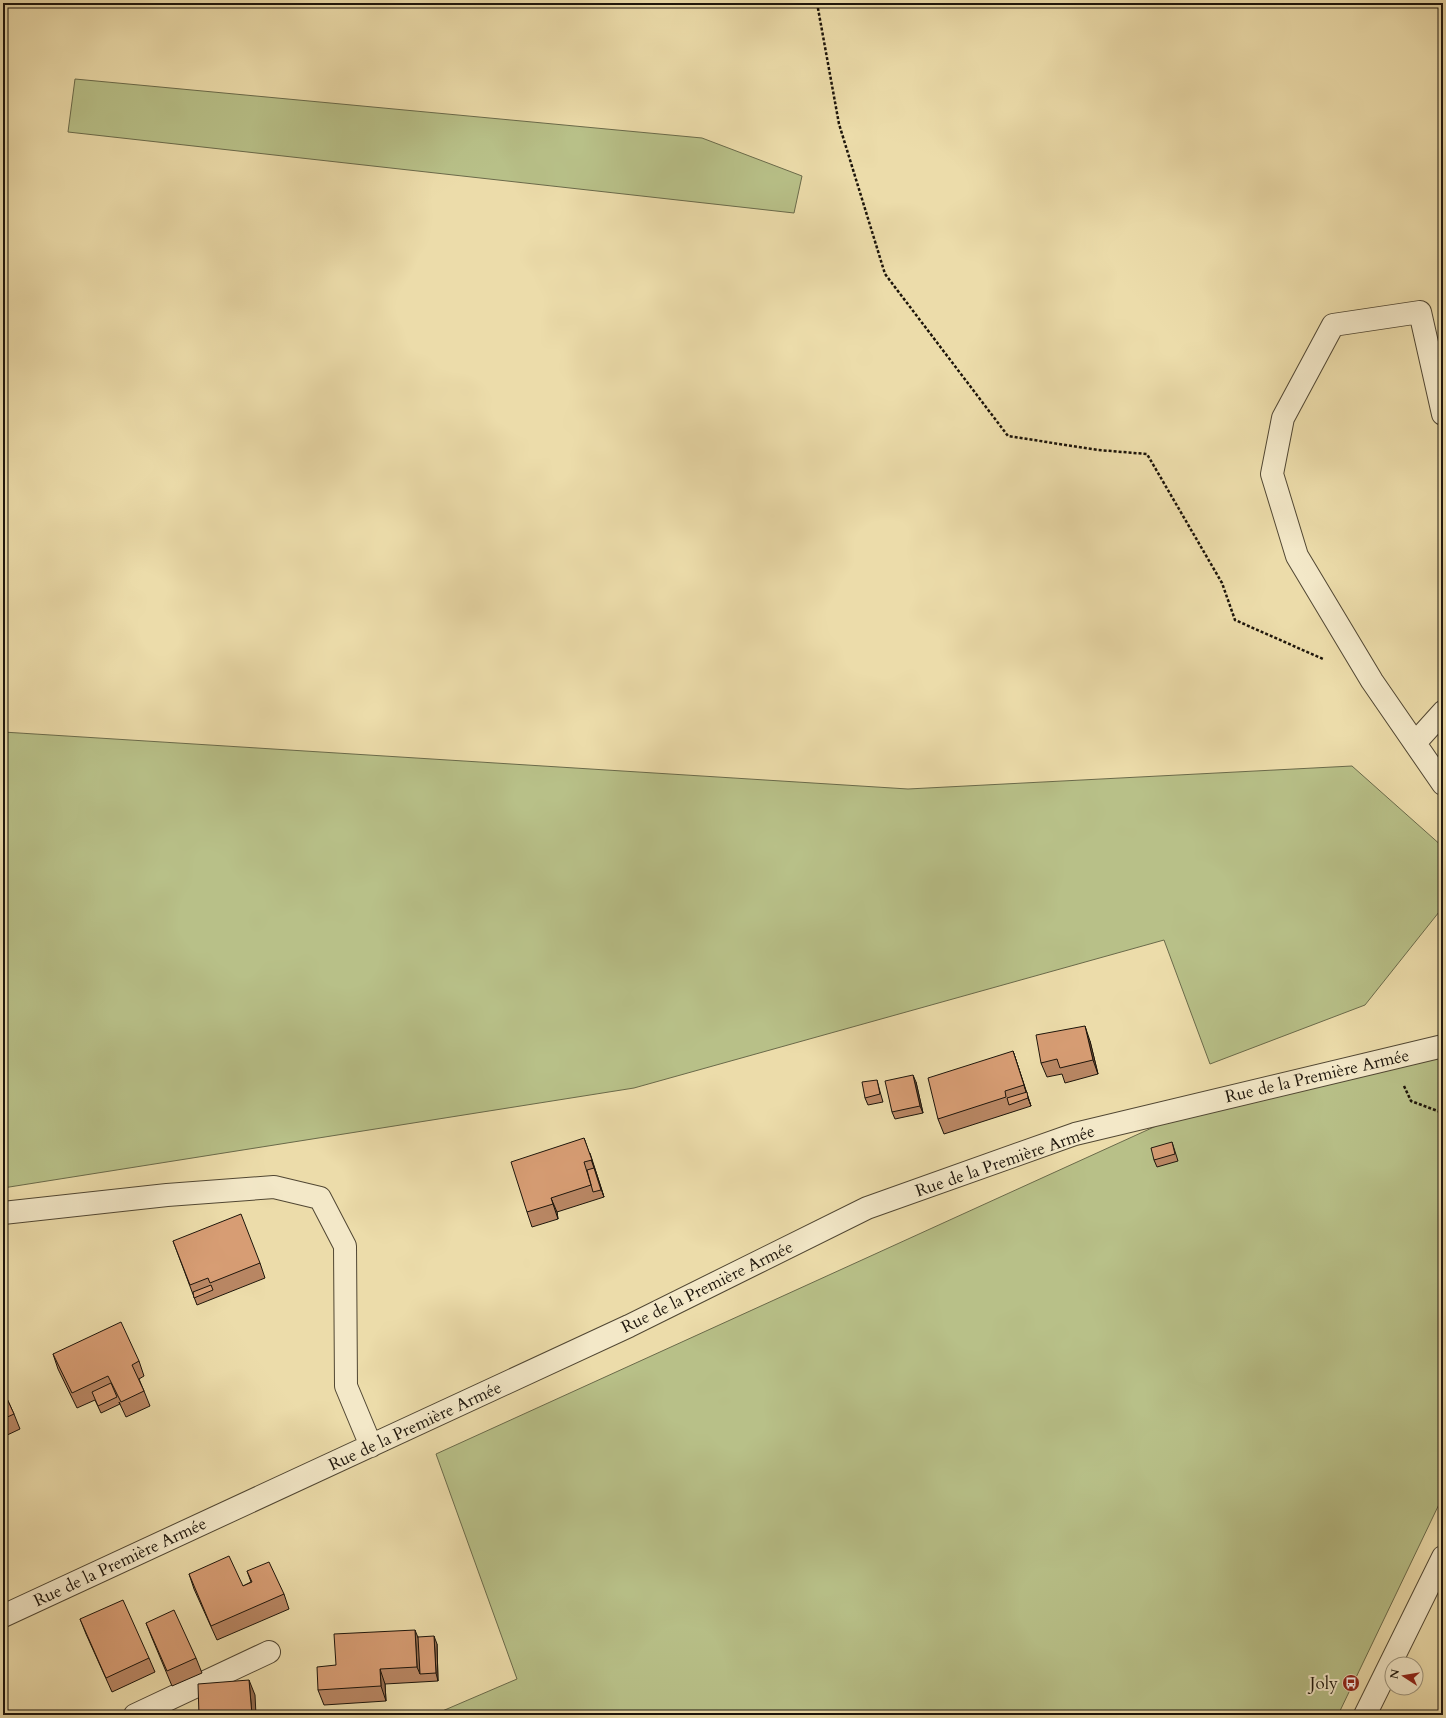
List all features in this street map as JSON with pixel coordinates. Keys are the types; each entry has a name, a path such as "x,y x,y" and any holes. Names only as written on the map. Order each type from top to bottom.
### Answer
{"street":[{"path":"1443,414 1420,312 1333,325 1283,418 1272,474 1297,556 1372,681 1443,784"},
{"path":"1415,743 1443,712"},
{"name":"Rue de la Première Armée","path":"3,1616 629,1326 867,1208 1075,1134 1443,1046"},
{"path":"3,1213 167,1195 274,1187 320,1198 345,1246 346,1386 371,1446"},
{"path":"1365,1715 1443,1557"},
{"path":"135,1715 269,1652"}],"path":[{"path":"817,3 839,124 885,274 1008,436 1098,450 1147,454 1222,583 1235,620 1329,662"},
{"path":"1391,1059 1411,1100 1443,1113"}],"green space":[{"path":"75,79 702,138 802,176 794,213 68,132"},
{"path":"3,732 908,789 1352,766 1443,847 1443,907 1365,1005 1210,1064 1164,940 634,1088 3,1188"},
{"path":"1443,1054 1443,1496 1338,1715 433,1715 517,1679 436,1454 1222,1096"}],"building":[{"path":"1085,1026 1093,1060 1060,1068 1057,1059 1041,1063 1036,1035"},
{"path":"1013,1051 1024,1085 1005,1091 1006,1097 938,1119 928,1078"},
{"path":"913,1075 920,1106 892,1112 885,1081"},
{"path":"877,1080 880,1094 865,1098 862,1082"},
{"path":"1027,1092 1028,1098 1009,1105 1007,1098"},
{"path":"584,1138 592,1160 584,1162 591,1185 551,1198 553,1204 527,1212 511,1162"},
{"path":"1172,1142 1175,1154 1154,1160 1151,1148"},
{"path":"594,1168 601,1190 593,1192 587,1170"},
{"path":"241,1214 260,1263 210,1283 208,1278 190,1285 173,1241"},
{"path":"211,1285 213,1290 194,1298 193,1292"},
{"path":"121,1322 139,1361 132,1365 144,1391 121,1402 108,1376 72,1393 53,1354"},
{"path":"111,1383 117,1397 98,1406 92,1392"},
{"path":"3,1390 14,1414 3,1419"},
{"path":"229,1556 243,1586 252,1582 247,1571 269,1562 284,1594 211,1626 189,1574"},
{"path":"123,1600 149,1658 106,1678 80,1619"},
{"path":"174,1610 196,1658 167,1671 146,1623"},
{"path":"415,1630 417,1667 380,1669 381,1686 318,1690 317,1667 336,1665 334,1634"},
{"path":"434,1636 436,1673 420,1674 418,1637"},
{"path":"249,1680 252,1715 199,1715 198,1684"},
{"path":"343,1711 345,1715 333,1715"}],"place":[{"name":"Joly","path":"1351,1683"}]}
